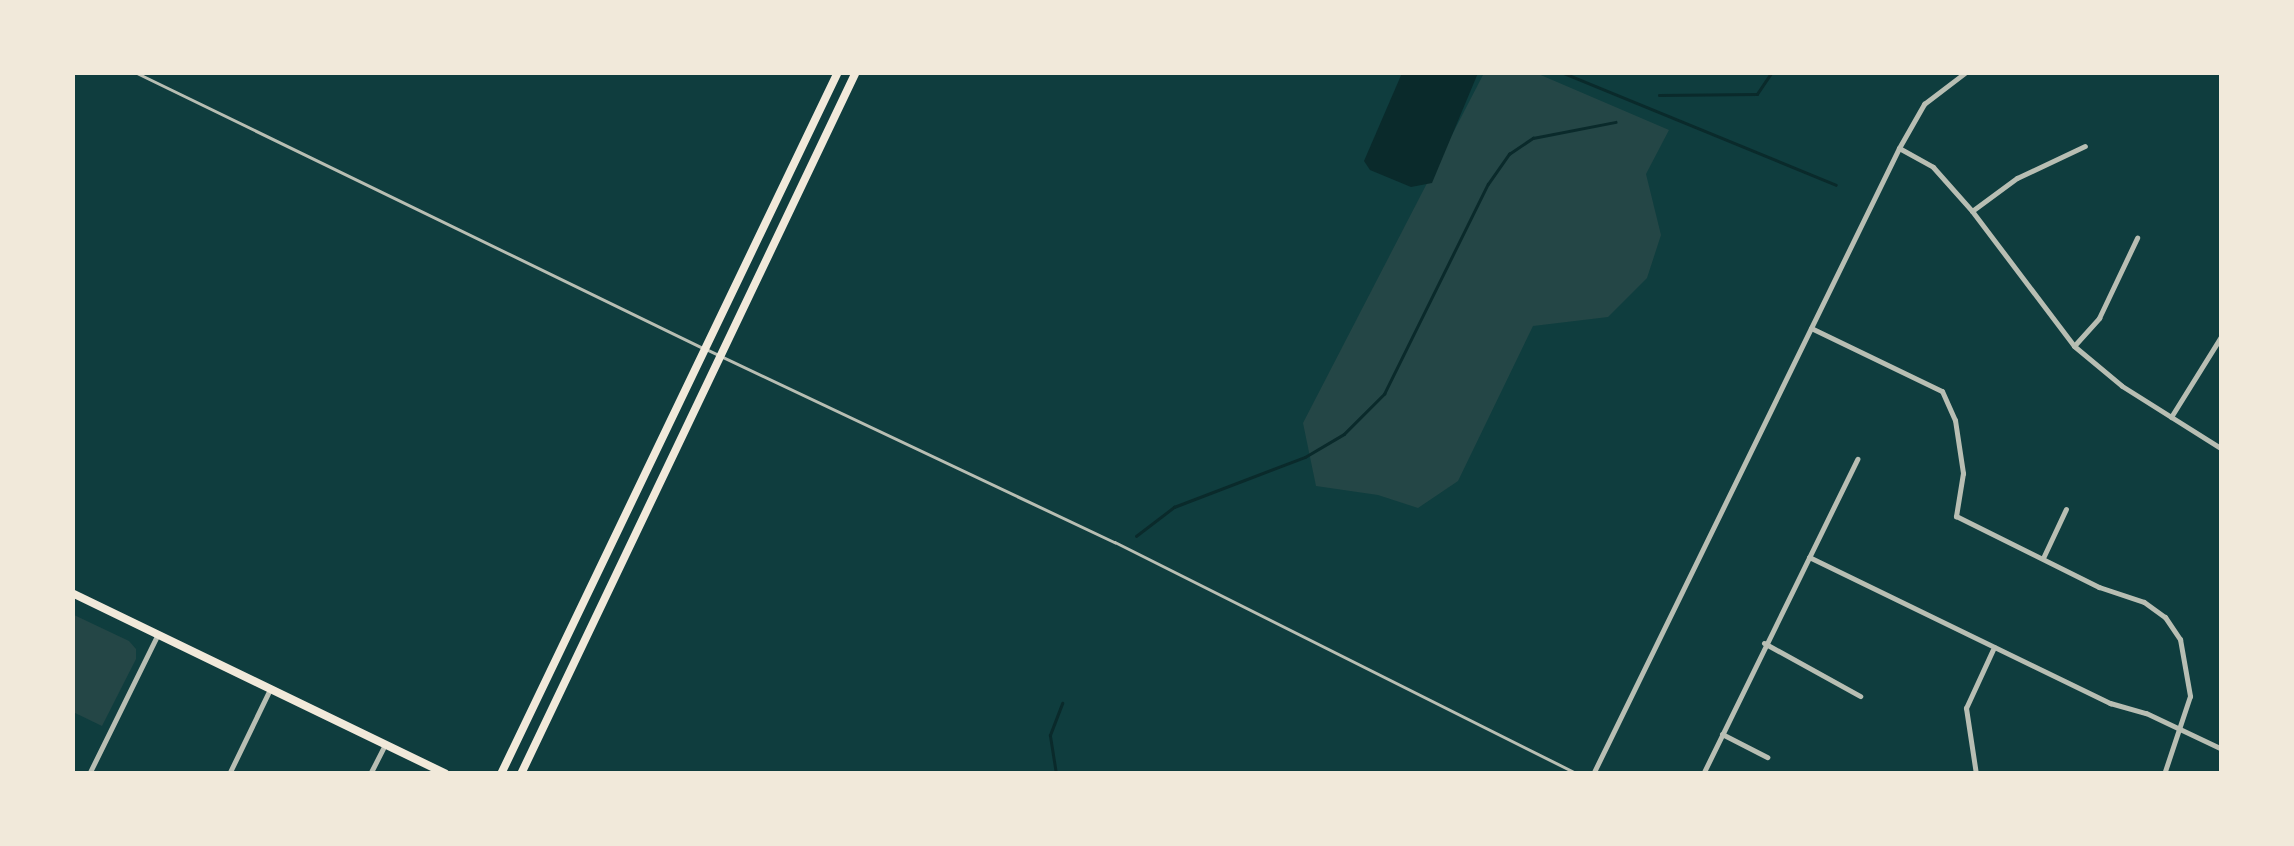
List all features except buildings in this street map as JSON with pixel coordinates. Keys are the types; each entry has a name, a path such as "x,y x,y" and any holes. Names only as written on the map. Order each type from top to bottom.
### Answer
{"main road":[{"path":"501,774 838,72"},
{"path":"521,774 856,72"},
{"path":"72,593 446,774"}],"street":[{"path":"1593,774 1899,148 1924,104 1966,72"},
{"path":"1972,210 2017,178 2085,146"},
{"path":"1899,148 1933,167 1972,210 2074,346 2170,418 2222,448"},
{"path":"2074,346 2099,318 2136,238"},
{"path":"1811,328 1942,391 1955,420 1963,473 1956,516 2099,587 2144,602 2165,618 2180,639 2190,696 2176,727 2164,774"},
{"path":"2170,418 2222,335"},
{"path":"1703,774 1857,459"},
{"path":"2042,558 2066,509"},
{"path":"1809,557 2110,704 2176,727 2222,749"},
{"path":"89,774 158,634"},
{"path":"1764,643 1860,696"},
{"path":"1976,774 1966,708 1994,647"},
{"path":"229,774 270,689"},
{"path":"1722,734 1767,757"},
{"path":"370,774 384,744"}],"lane":[{"path":"135,72 707,350 1115,542 1578,774"}],"shaded area":[{"path":"1402,73 1478,73 1432,183 1411,187 1370,170 1364,161"},
{"path":"1484,73 1536,73 1669,130 1646,174 1661,235 1647,278 1608,317 1533,326 1458,481 1418,508 1378,495 1316,486 1303,423"},
{"path":"72,614 129,641 136,649 136,659 102,726 73,712"}],"waterway":[{"path":"1561,72 1836,185"},
{"path":"1659,95 1757,94 1772,72"},
{"path":"1136,536 1174,507 1305,457 1344,434 1384,394 1488,184 1509,154 1533,138 1615,122"},
{"path":"1056,774 1050,735 1062,703"}]}
